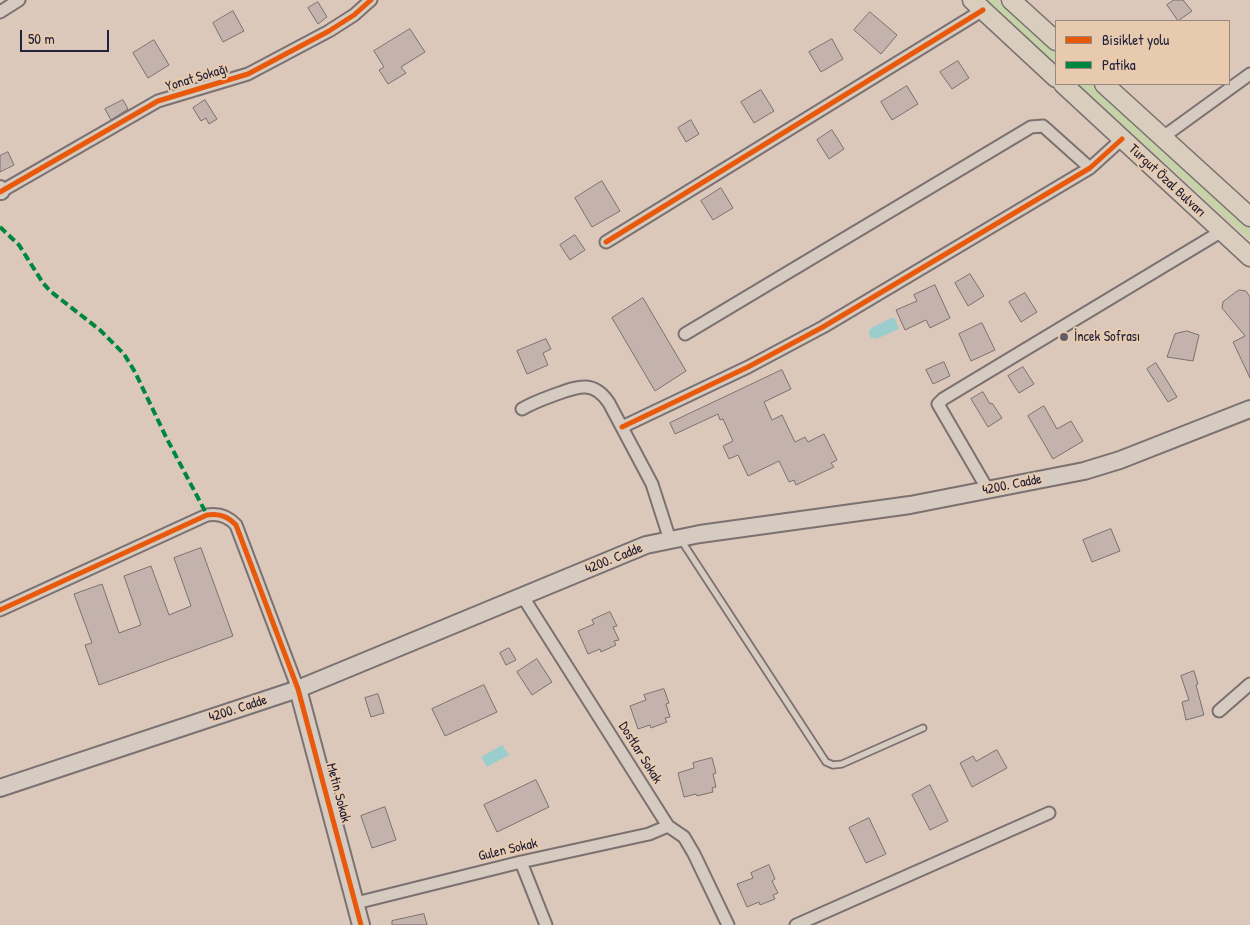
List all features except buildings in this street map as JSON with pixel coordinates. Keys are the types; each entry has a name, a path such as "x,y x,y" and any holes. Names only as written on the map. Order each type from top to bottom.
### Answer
{"main road":[{"path":"1011,0 1055,40"},
{"path":"977,5 1055,77"},
{"name":"Turgut Özal Bulvarı","path":"1064,85 1250,257"},
{"name":"Turgut Özal Bulvarı","path":"1105,85 1250,215"},
{"name":"4200. Cadde","path":"0,788 298,689 646,545 700,534 910,504 1084,471 1111,463 1250,409"},
{"name":"Metin Sokak","path":"298,689 361,925"}],"street":[{"path":"0,12 19,0"},
{"name":"Yonat Sokağı","path":"0,190 158,101 248,74 329,32 354,16 371,0"},
{"path":"606,242 977,5"},
{"path":"1163,137 1250,74"},
{"path":"684,334 1031,127 1042,126 1090,168"},
{"path":"622,427 748,367 814,332 1090,168 1122,139"},
{"path":"988,490 938,404 943,399 1222,231"},
{"path":"522,409 578,387 589,387 600,392 605,397 622,427 652,484 675,539"},
{"path":"0,610 207,515 218,514 228,518 236,525 298,689"},
{"name":"Dostlar Sokak","path":"523,597 668,826 684,837 728,925"},
{"path":"1219,711 1250,684"},
{"path":"796,925 1049,813"},
{"name":"Gulen Sokak","path":"356,902 521,862 649,834 668,826"},
{"path":"521,862 546,925"}],"lane":[{"path":"675,539 826,762 833,765 842,764 923,728"}],"green space":[{"path":"985,0 997,0 1055,52 1055,63"},
{"path":"1079,85 1091,85 1250,229 1250,240"}],"water":[{"path":"894,317 899,329 876,339 870,337 869,332 871,328"},
{"path":"502,745 509,755 487,767 481,757"}],"marked path":[{"path":"0,227 19,245 50,291 100,330 124,354 135,372 166,437 207,515"}],"cycle path":[{"path":"0,192 158,101 248,74 329,31 354,15 371,0"},
{"path":"606,242 983,10"},
{"path":"622,427 748,367 823,327 1090,168 1122,139"},
{"path":"0,610 207,515 223,516 233,522 236,525 298,689 361,925"}],"place":[{"name":"İncek Sofrası","path":"1064,337"}]}
